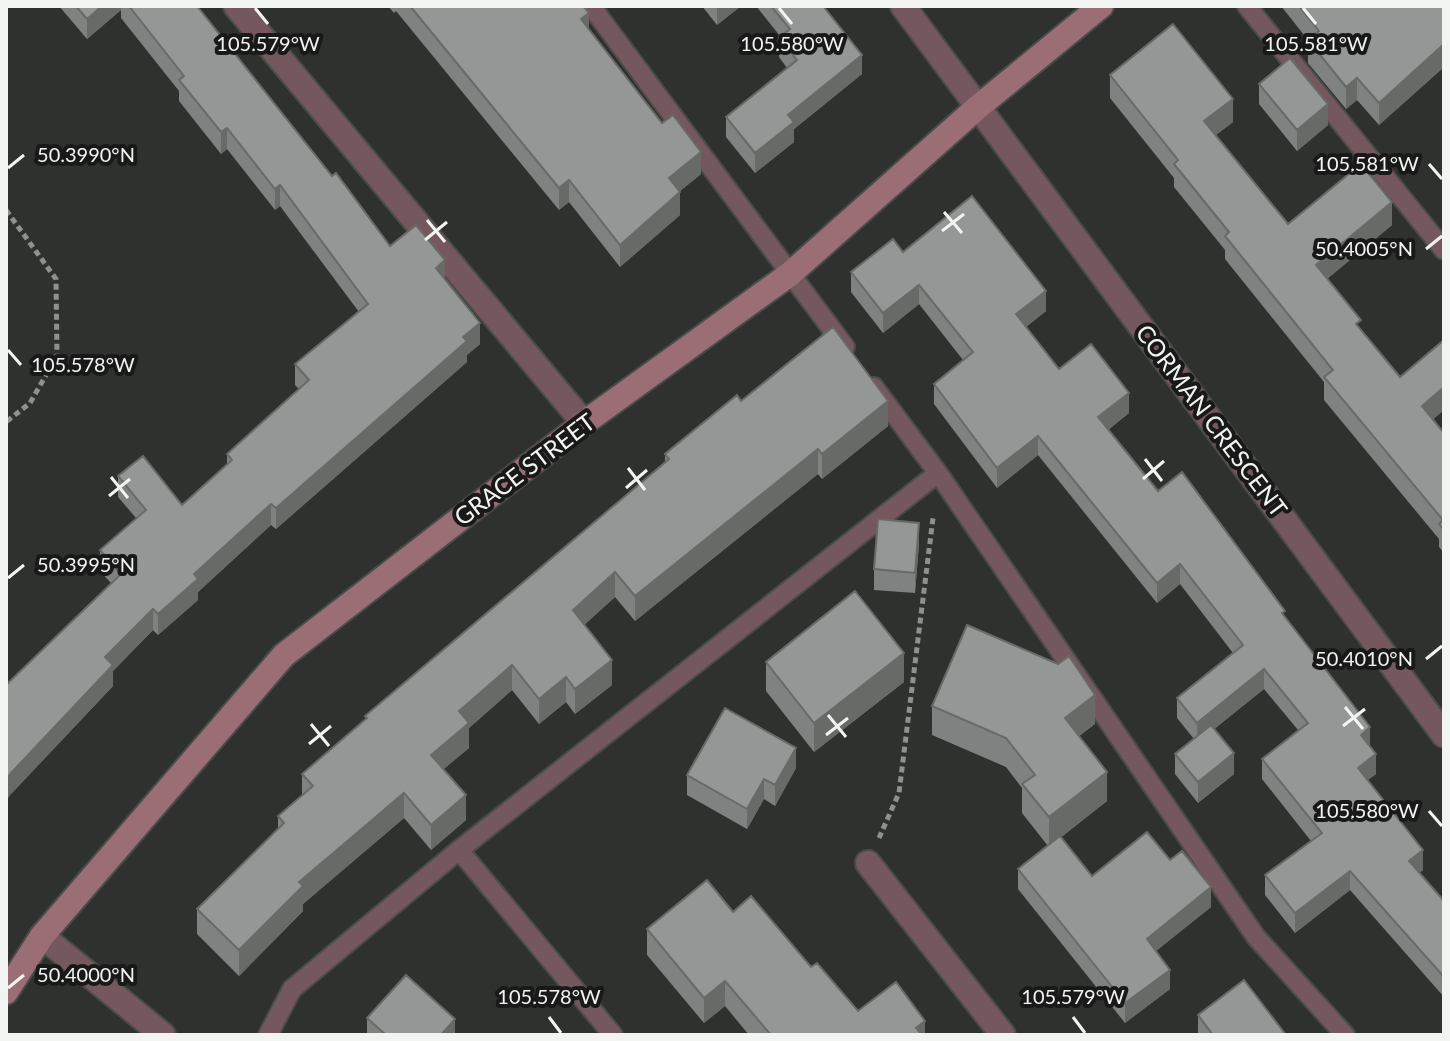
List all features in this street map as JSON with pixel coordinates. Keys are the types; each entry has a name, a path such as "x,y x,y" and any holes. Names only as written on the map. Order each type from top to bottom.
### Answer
{"street":[{"path":"236,6 584,423"},
{"name":"CORMAN CRESCENT","path":"903,6 1444,735"},
{"name":"GRACE STREET","path":"6,992 42,936 284,655 584,423 790,274 978,107 1101,6"},
{"path":"868,863 1003,1035"},
{"path":"42,936 163,1035"}],"lane":[{"path":"591,6 938,473 1256,937 1345,1035"},
{"path":"1247,6 1444,250"},
{"path":"268,1035 292,989 459,850 938,473"},
{"path":"459,850 613,1035"}],"path":[{"path":"6,210 56,279 57,356 30,403 6,422"},
{"path":"868,863 899,793 938,473"}],"building":[{"path":"76,6 102,6 87,19"},
{"path":"129,6 197,6 332,176 336,173 390,246 416,225 445,260 436,268 480,323 463,337 467,341 276,508 271,504 194,574 198,579 158,614 153,609 105,657 113,665 6,780 6,685 121,574 100,550 146,510 118,476 143,456 182,505 232,460 227,454 309,380 295,364 368,304 280,185 275,189 227,128 221,132 179,80 184,76"},
{"path":"410,6 583,6 589,13 581,19 662,123 673,115 701,152 669,178 680,192 620,245 569,180 559,188"},
{"path":"771,6 823,6 862,55 788,115 794,122 755,153 726,117 797,60 779,38 790,29"},
{"path":"1299,6 1444,6 1444,44 1379,103 1357,78 1346,87 1308,40 1319,31"},
{"path":"1173,24 1233,99 1204,121 1288,224 1361,164 1392,202 1316,265 1361,320 1356,324 1400,377 1444,340 1444,387 1422,406 1444,433 1444,530 1439,524 1443,520 1324,377 1333,370 1225,236 1229,232 1174,164 1178,160 1110,75"},
{"path":"1290,58 1328,104 1297,130 1259,84"},
{"path":"972,196 1046,291 1016,314 1059,369 1091,344 1129,393 1098,417 1158,491 1182,472 1285,611 1282,613 1370,727 1361,735 1376,754 1358,768 1423,850 1409,861 1444,901 1444,977 1350,871 1295,913 1265,875 1322,833 1262,759 1308,723 1264,669 1197,723 1177,698 1243,645 1180,564 1157,583 1038,436 997,468 934,384 973,352 919,285 883,313 851,272 893,239 903,252"},
{"path":"833,327 888,401 822,454 818,449 635,596 615,572 573,610 612,660 575,689 566,677 539,699 512,665 459,711 469,723 431,755 466,795 431,825 404,793 299,882 303,886 239,950 197,909 284,823 278,816 313,786 302,774 367,718 365,716 669,459 665,454 737,395 741,401"},
{"path":"878,519 919,523 915,573 874,569"},
{"path":"855,591 904,653 814,723 766,662"},
{"path":"967,625 1058,664 1069,656 1095,695 1065,718 1107,772 1049,817 1022,784 1035,775 1006,738 932,706"},
{"path":"725,708 796,748 775,785 764,779 747,809 687,775"},
{"path":"1211,725 1234,753 1198,782 1175,754"},
{"path":"1147,832 1170,860 1182,851 1211,887 1147,939 1170,970 1125,1003 1018,869 1060,836 1092,876"},
{"path":"707,880 733,912 751,896 811,967 817,963 858,1011 896,982 925,1021 916,1028 922,1035 771,1035 725,981 704,998 647,929"},
{"path":"406,975 455,1019 441,1035 386,1035 367,1018"},
{"path":"1244,980 1286,1035 1213,1035 1198,1015"}]}
